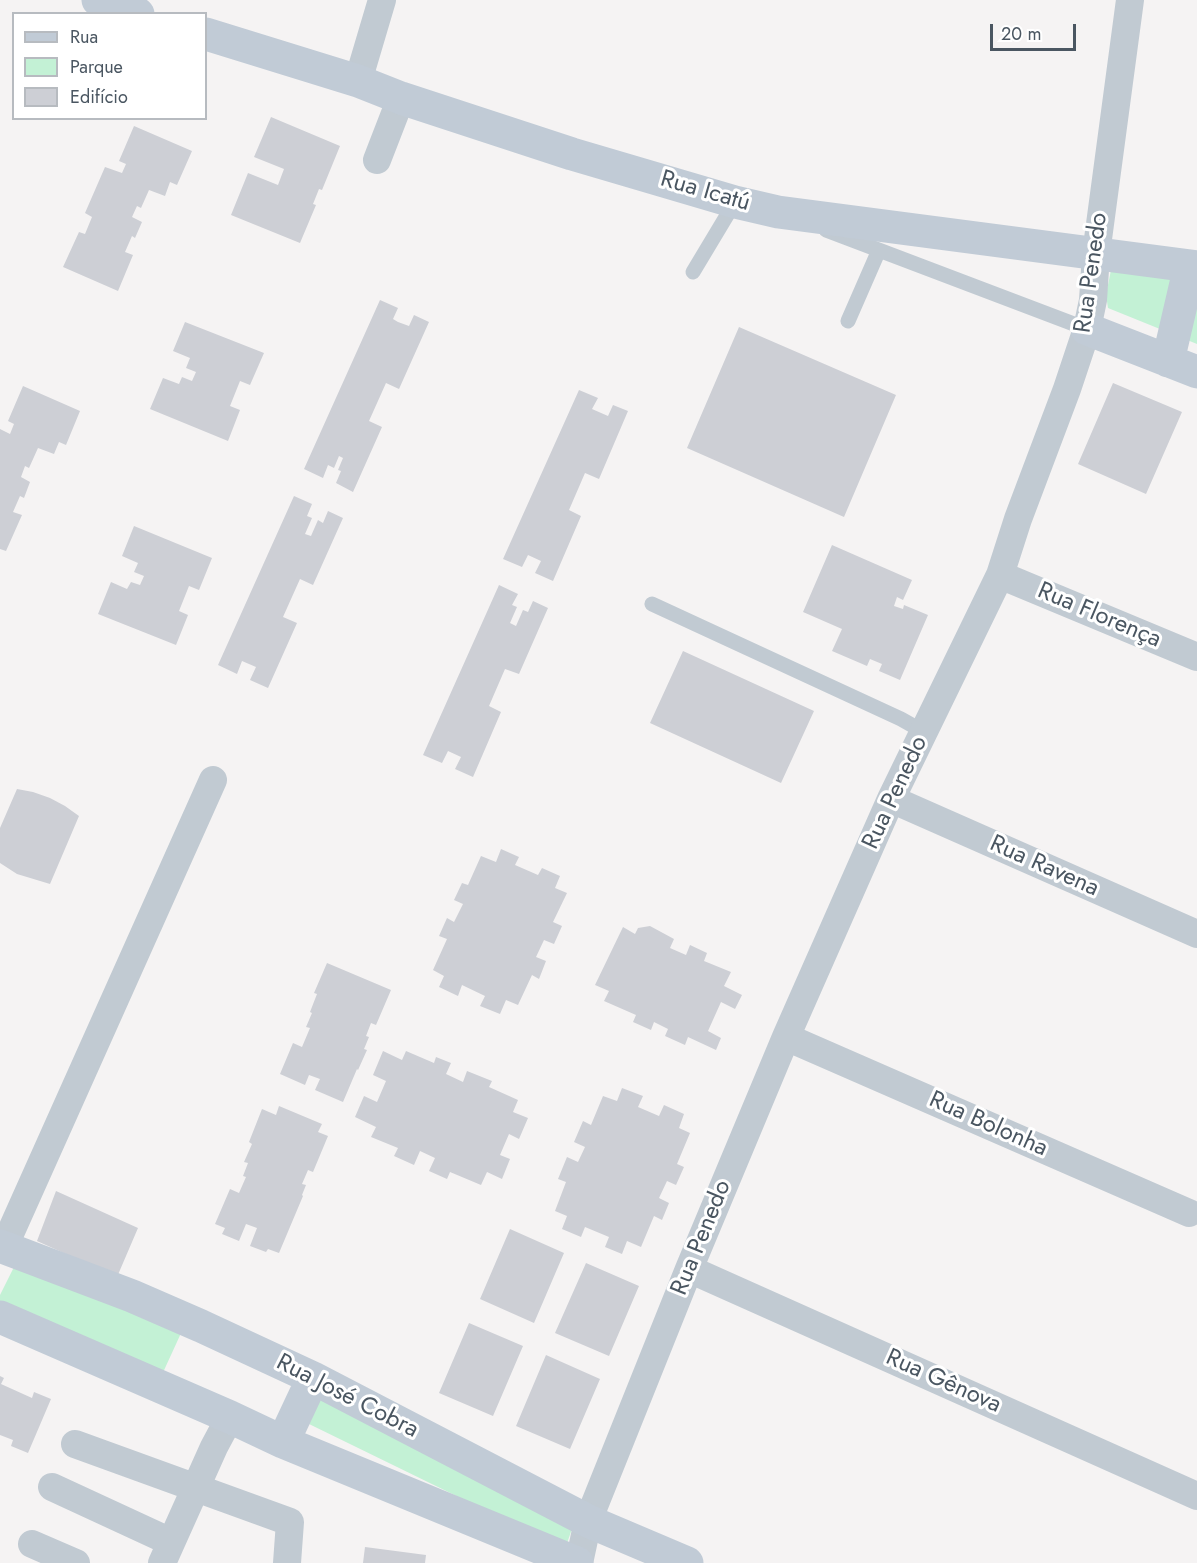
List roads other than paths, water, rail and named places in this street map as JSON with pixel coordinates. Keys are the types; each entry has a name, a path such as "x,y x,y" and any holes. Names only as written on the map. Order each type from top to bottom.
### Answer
{"street":[{"path":"98,0 132,12"},
{"path":"358,81 382,0"},
{"name":"Rua Penedo","path":"578,1563 588,1521 688,1269 786,1037 891,800 1000,575 1018,519 1067,389 1087,329 1092,300 1096,254 1130,0"},
{"name":"Rua Icatú","path":"207,34 358,81 401,98 572,154 735,202 778,212"},
{"path":"377,160 401,98"},
{"path":"778,212 1193,267 1183,367"},
{"name":"Rua Icatú","path":"1087,329 1183,367"},
{"name":"Rua Florença","path":"1000,575 1197,657"},
{"path":"1,1250 213,780"},
{"name":"Rua Ravena","path":"891,800 1197,934"},
{"name":"Rua Bolonha","path":"786,1037 1190,1213"},
{"name":"Rua José Cobra","path":"1,1250 132,1296 314,1378 588,1521 687,1563"},
{"name":"Rua Gênova","path":"688,1269 1197,1496"},
{"path":"0,1317 284,1442 578,1563"},
{"path":"284,1442 314,1378"},
{"path":"52,1487 167,1552 214,1447 230,1417"},
{"path":"75,1444 290,1522 286,1563"},
{"path":"32,1544 76,1563"}],"lane":[{"path":"693,272 735,202"},
{"name":"Rua Icatú","path":"778,212 1087,329"},
{"path":"848,321 879,250"},
{"path":"652,604 901,719 924,732"}]}
